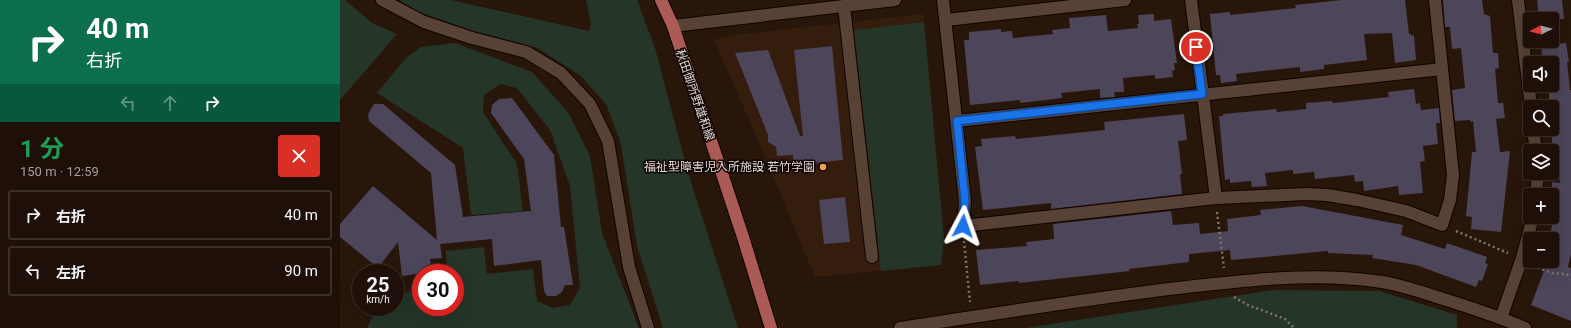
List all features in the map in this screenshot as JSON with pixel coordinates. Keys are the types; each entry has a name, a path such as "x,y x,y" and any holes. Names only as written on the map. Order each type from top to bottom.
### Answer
{"main road":[{"name":"秋田御所野雄和線","path":"661,0 672,26 743,237 770,328"}],"street":[{"path":"382,0 424,22 472,38 526,52 561,73 590,104 608,141 628,267 648,328"},
{"path":"672,26 895,0"},
{"path":"944,0 965,201 963,226 1216,198 1306,194 1327,195 1357,200 1406,211 1442,225 1450,200 1453,175 1435,0"},
{"path":"946,20 1070,3 1125,0"},
{"path":"1191,0 1216,198"},
{"path":"1518,0 1530,100"},
{"path":"844,6 872,257"},
{"path":"957,121 1442,69"},
{"path":"1501,318 1522,258 1531,224"},
{"path":"900,328 1142,293 1277,278 1322,278 1384,282 1501,318 1525,328"}],"path":[{"path":"1216,198 1224,269"},
{"path":"1442,225 1509,254"},
{"path":"963,226 970,302"},
{"path":"1538,268 1552,273 1571,276"},
{"path":"1210,285 1248,305 1285,319 1294,328"}],"shaded area":[{"path":"923,14 944,239 941,265 815,277 714,40 727,36"}],"green space":[{"path":"340,0 345,0 372,23 397,34 340,100"},
{"path":"399,0 451,0 589,31 591,24 586,0 637,0 655,48 689,176 738,328 663,328 637,246 621,144 606,104 581,76 538,48 476,32 419,12"},
{"path":"924,22 944,239 941,265 881,271 854,30"},
{"path":"455,43 532,72 568,112 590,156 602,233 639,328 367,328 373,316 404,316 404,293 412,291 412,316 464,316 464,264 447,264 446,251 484,247 487,274 533,269 537,301 553,308 570,305 580,288 570,186 550,130 517,88 500,84 484,95 483,112 517,164 523,211 471,215 463,148 377,93 406,58 421,47"},
{"path":"1274,290 1379,291 1457,315 1457,328 1025,328"}],"building":[{"path":"1342,0 1405,0 1409,34 1411,34 1411,36 1414,35 1416,60 1395,63 1392,33 1364,34 1367,60 1324,65 1324,69 1300,72 1300,67 1236,74 1237,81 1221,83 1220,75 1216,75 1210,14 1230,12 1230,15 1296,8 1295,5"},
{"path":"1443,0 1482,0 1484,14 1490,16 1493,53 1498,53 1499,68 1495,69 1498,103 1503,103 1505,118 1496,119 1500,152 1510,151 1501,232 1471,229 1472,217 1466,216 1472,152 1476,152 1473,121 1455,121 1452,90 1465,88 1461,48 1452,49 1450,27 1445,27"},
{"path":"1537,0 1562,0 1564,19 1559,19 1559,12 1538,12"},
{"path":"1154,14 1154,21 1171,19 1177,63 1174,63 1175,70 1172,71 1173,77 1155,79 1155,75 1123,78 1124,92 1114,92 1115,97 1100,98 1100,89 1061,93 1062,98 1020,103 1020,100 970,105 964,40 969,40 969,32 1001,29 1001,32 1012,31 1013,38 1053,34 1052,30 1070,28 1069,18 1106,15 1108,31 1138,28 1138,15"},
{"path":"1566,43 1571,90 1571,254 1568,267 1571,268 1571,321 1531,305 1545,268 1559,268 1559,232 1550,232 1552,225 1549,224 1559,224 1559,188 1552,188 1552,182 1560,183 1559,144 1552,144 1552,136 1559,136 1559,100 1549,100 1549,92 1559,92 1559,56 1542,56 1541,48 1559,48 1559,44"},
{"path":"832,46 843,160 794,165 793,155 777,156 776,147 768,142 768,135 735,53 768,50 800,136 803,136 794,50"},
{"path":"1414,89 1416,104 1420,103 1421,110 1439,108 1440,123 1436,123 1438,144 1423,146 1425,161 1420,162 1423,193 1399,195 1398,186 1364,191 1363,181 1355,182 1354,175 1315,179 1314,172 1293,174 1293,170 1265,173 1267,186 1252,187 1251,181 1230,183 1230,179 1225,180 1219,116 1223,116 1223,114 1276,109 1277,112 1306,109 1306,103 1332,101 1333,103 1389,97 1388,92"},
{"path":"512,98 554,155 561,227 564,227 573,285 565,285 562,292 556,296 547,296 544,291 541,260 494,266 492,239 440,244 442,258 430,259 431,264 412,264 412,275 404,276 404,264 401,264 398,242 381,264 373,264 340,237 340,224 373,186 437,240 431,173 369,121 368,114 374,104 383,104 455,165 463,217 531,211 524,159 491,113 492,105 499,99"},
{"path":"1184,114 1187,140 1178,141 1182,174 1180,174 1182,194 1051,209 1051,203 983,210 975,147 982,146 981,139 1015,136 1016,139 1105,130 1104,122"},
{"path":"845,197 850,242 824,244 819,200"},
{"path":"1302,206 1403,225 1401,235 1445,249 1447,243 1487,257 1485,263 1488,264 1482,281 1479,280 1476,287 1416,265 1372,258 1373,255 1328,253 1328,251 1231,260 1230,250 1189,254 1189,262 1129,269 1130,271 1019,283 1019,281 980,285 976,250 1027,246 1026,242 1054,239 1053,224 1171,211 1173,225 1199,223 1200,234 1228,231 1227,219 1261,215 1260,210"}],"place":[{"name":"福祉型障害児入所施設 若竹学園","path":"823,167"}],"route":[{"path":"963,226 965,201 957,121 1202,94 1196,47"}]}
